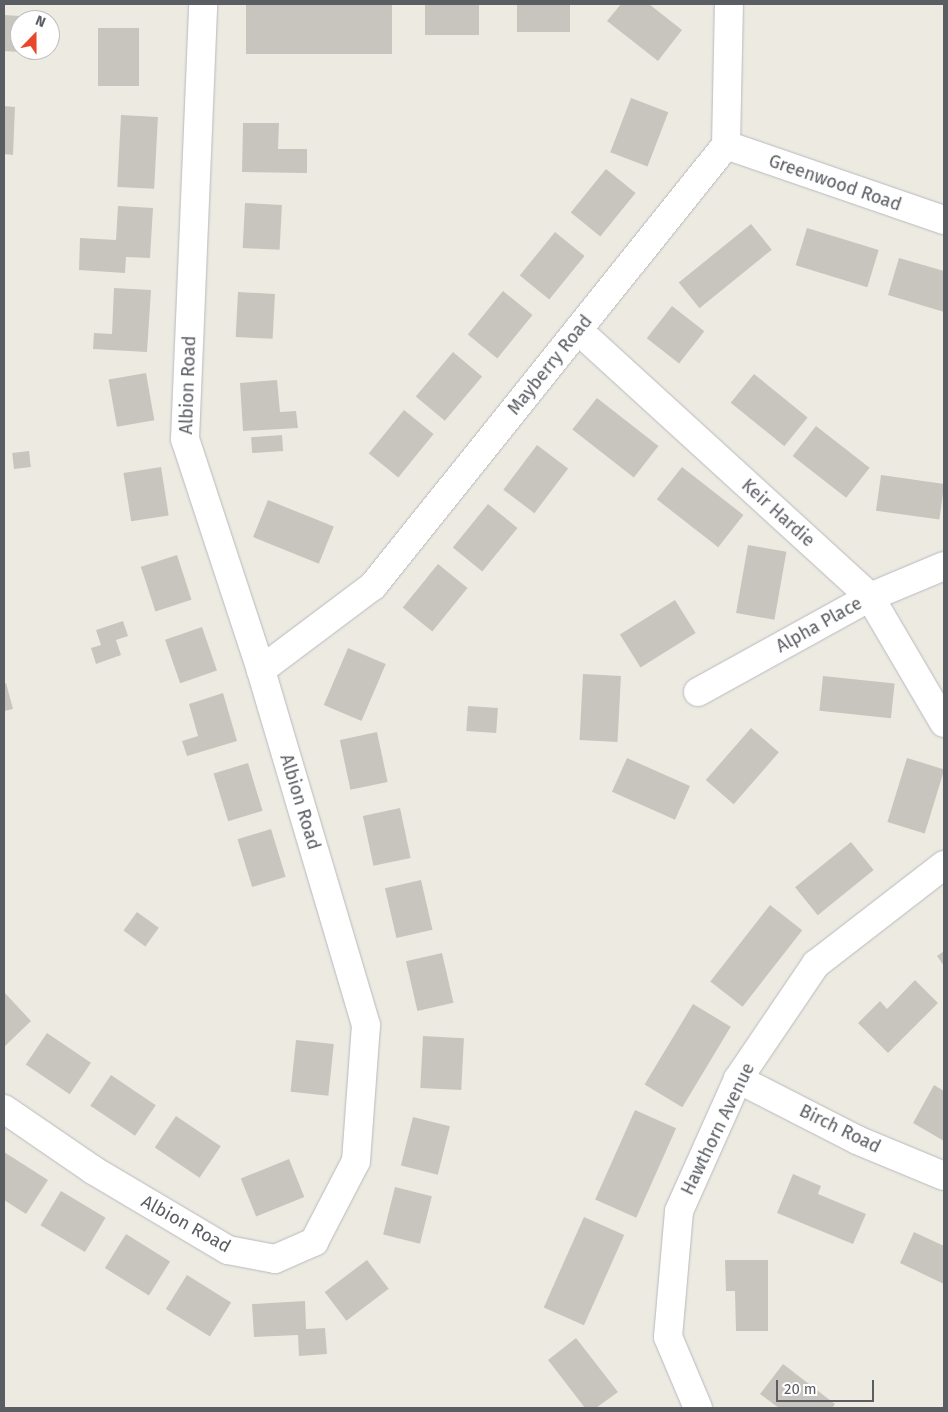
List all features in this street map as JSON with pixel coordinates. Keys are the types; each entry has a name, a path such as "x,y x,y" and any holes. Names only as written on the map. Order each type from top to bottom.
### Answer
{"street":[{"name":"Albion Road","path":"4,1109 93,1170 228,1250 276,1259 314,1242 356,1161 366,1025 261,670 185,439 203,4"},
{"path":"726,145 729,4"},
{"name":"Mayberry Road","path":"261,670 373,586 726,145"},
{"name":"Greenwood Road","path":"726,145 944,220"},
{"name":"Keir Hardie","path":"578,330 870,597 944,723"},
{"name":"Alpha Place","path":"698,692 870,597 944,566"},
{"name":"Hawthorn Avenue","path":"698,1408 668,1337 679,1211 738,1079 816,964 944,865"},
{"name":"Birch Road","path":"738,1079 857,1140 944,1176"}],"building":[{"path":"246,4 392,4 392,54 246,54"},
{"path":"425,4 479,4 479,35 425,35"},
{"path":"517,4 570,4 570,32 517,32"},
{"path":"621,4 649,4 682,30 658,61 607,21"},
{"path":"4,15 10,15 10,51 4,51"},
{"path":"98,28 139,28 139,86 98,86"},
{"path":"631,98 668,112 648,166 610,152"},
{"path":"4,106 15,107 13,155 4,154"},
{"path":"121,115 158,117 154,189 117,187"},
{"path":"243,123 279,123 278,149 307,149 307,173 242,172"},
{"path":"606,169 636,193 600,236 571,213"},
{"path":"245,203 282,205 280,250 243,248"},
{"path":"118,206 153,208 150,258 126,257 125,273 79,270 80,238 116,240"},
{"path":"751,224 772,250 699,308 679,283"},
{"path":"807,228 879,250 867,287 796,265"},
{"path":"555,232 585,256 549,299 520,276"},
{"path":"899,258 944,271 944,312 888,295"},
{"path":"114,288 151,290 147,352 93,349 94,333 112,334"},
{"path":"503,291 533,315 497,358 468,335"},
{"path":"238,292 275,294 273,339 236,337"},
{"path":"672,306 704,331 679,364 647,338"},
{"path":"453,352 482,376 445,421 416,396"},
{"path":"146,373 154,420 117,427 109,380"},
{"path":"754,374 808,417 784,446 731,403"},
{"path":"277,380 280,412 296,411 298,428 243,431 240,383"},
{"path":"597,398 658,446 634,478 572,430"},
{"path":"404,410 434,434 398,477 369,454"},
{"path":"816,426 870,468 846,498 793,456"},
{"path":"282,435 283,451 252,453 251,437"},
{"path":"537,445 568,468 534,513 503,490"},
{"path":"29,451 31,467 14,469 12,453"},
{"path":"161,467 169,515 131,521 123,473"},
{"path":"682,467 743,515 718,547 657,499"},
{"path":"881,475 944,484 939,520 876,511"},
{"path":"268,500 334,527 319,564 253,537"},
{"path":"488,504 518,528 482,571 453,548"},
{"path":"748,545 786,552 774,620 736,613"},
{"path":"177,555 192,600 155,611 141,567"},
{"path":"438,564 468,588 432,631 403,608"},
{"path":"675,600 696,633 641,668 620,634"},
{"path":"123,621 128,636 116,640 121,655 96,664 91,648 101,645 96,630"},
{"path":"202,627 217,670 180,683 165,640"},
{"path":"348,648 386,664 362,721 324,705"},
{"path":"583,674 621,676 617,742 580,740"},
{"path":"823,676 895,684 891,718 819,711"},
{"path":"6,683 13,709 4,711 4,684"},
{"path":"223,693 237,741 187,756 182,741 198,736 189,704"},
{"path":"468,706 498,708 496,733 466,731"},
{"path":"751,728 779,752 734,804 706,780"},
{"path":"377,732 388,782 350,790 340,740"},
{"path":"627,758 690,786 675,820 612,792"},
{"path":"907,758 944,769 925,833 887,822"},
{"path":"248,763 263,811 228,821 214,774"},
{"path":"400,808 411,858 373,866 363,816"},
{"path":"271,829 286,877 252,887 238,839"},
{"path":"851,842 874,870 818,915 795,887"},
{"path":"421,880 432,930 396,938 385,888"},
{"path":"770,905 802,930 743,1007 710,981"},
{"path":"137,912 159,928 145,946 123,931"},
{"path":"944,951 944,966 937,956"},
{"path":"442,953 453,1003 417,1011 406,961"},
{"path":"915,980 938,1003 888,1053 858,1023 880,1001 887,1009"},
{"path":"4,992 31,1021 4,1047"},
{"path":"693,1004 731,1027 682,1107 645,1085"},
{"path":"47,1033 91,1063 70,1094 26,1065"},
{"path":"423,1036 464,1038 461,1090 420,1088"},
{"path":"296,1040 334,1044 328,1096 291,1092"},
{"path":"111,1075 156,1105 135,1136 90,1106"},
{"path":"934,1085 944,1091 944,1141 913,1123"},
{"path":"635,1110 676,1128 636,1218 595,1200"},
{"path":"176,1116 221,1146 200,1178 155,1148"},
{"path":"413,1117 450,1126 438,1175 401,1166"},
{"path":"4,1152 48,1180 26,1214 4,1200"},
{"path":"289,1159 304,1197 256,1216 241,1178"},
{"path":"793,1174 821,1186 818,1194 866,1214 853,1244 777,1213"},
{"path":"395,1187 432,1196 420,1244 383,1235"},
{"path":"61,1191 106,1218 85,1252 40,1225"},
{"path":"584,1217 624,1235 584,1325 544,1307"},
{"path":"914,1232 944,1246 944,1284 900,1263"},
{"path":"126,1234 170,1262 149,1295 105,1268"},
{"path":"367,1260 389,1289 346,1321 325,1292"},
{"path":"725,1260 768,1260 768,1331 736,1331 735,1291 726,1291"},
{"path":"187,1275 231,1303 210,1336 166,1309"},
{"path":"305,1301 306,1329 325,1328 327,1354 299,1356 298,1335 254,1337 252,1304"},
{"path":"576,1338 618,1392 596,1408 585,1408 548,1360"},
{"path":"783,1364 835,1404 832,1408 779,1408 760,1394"}]}
